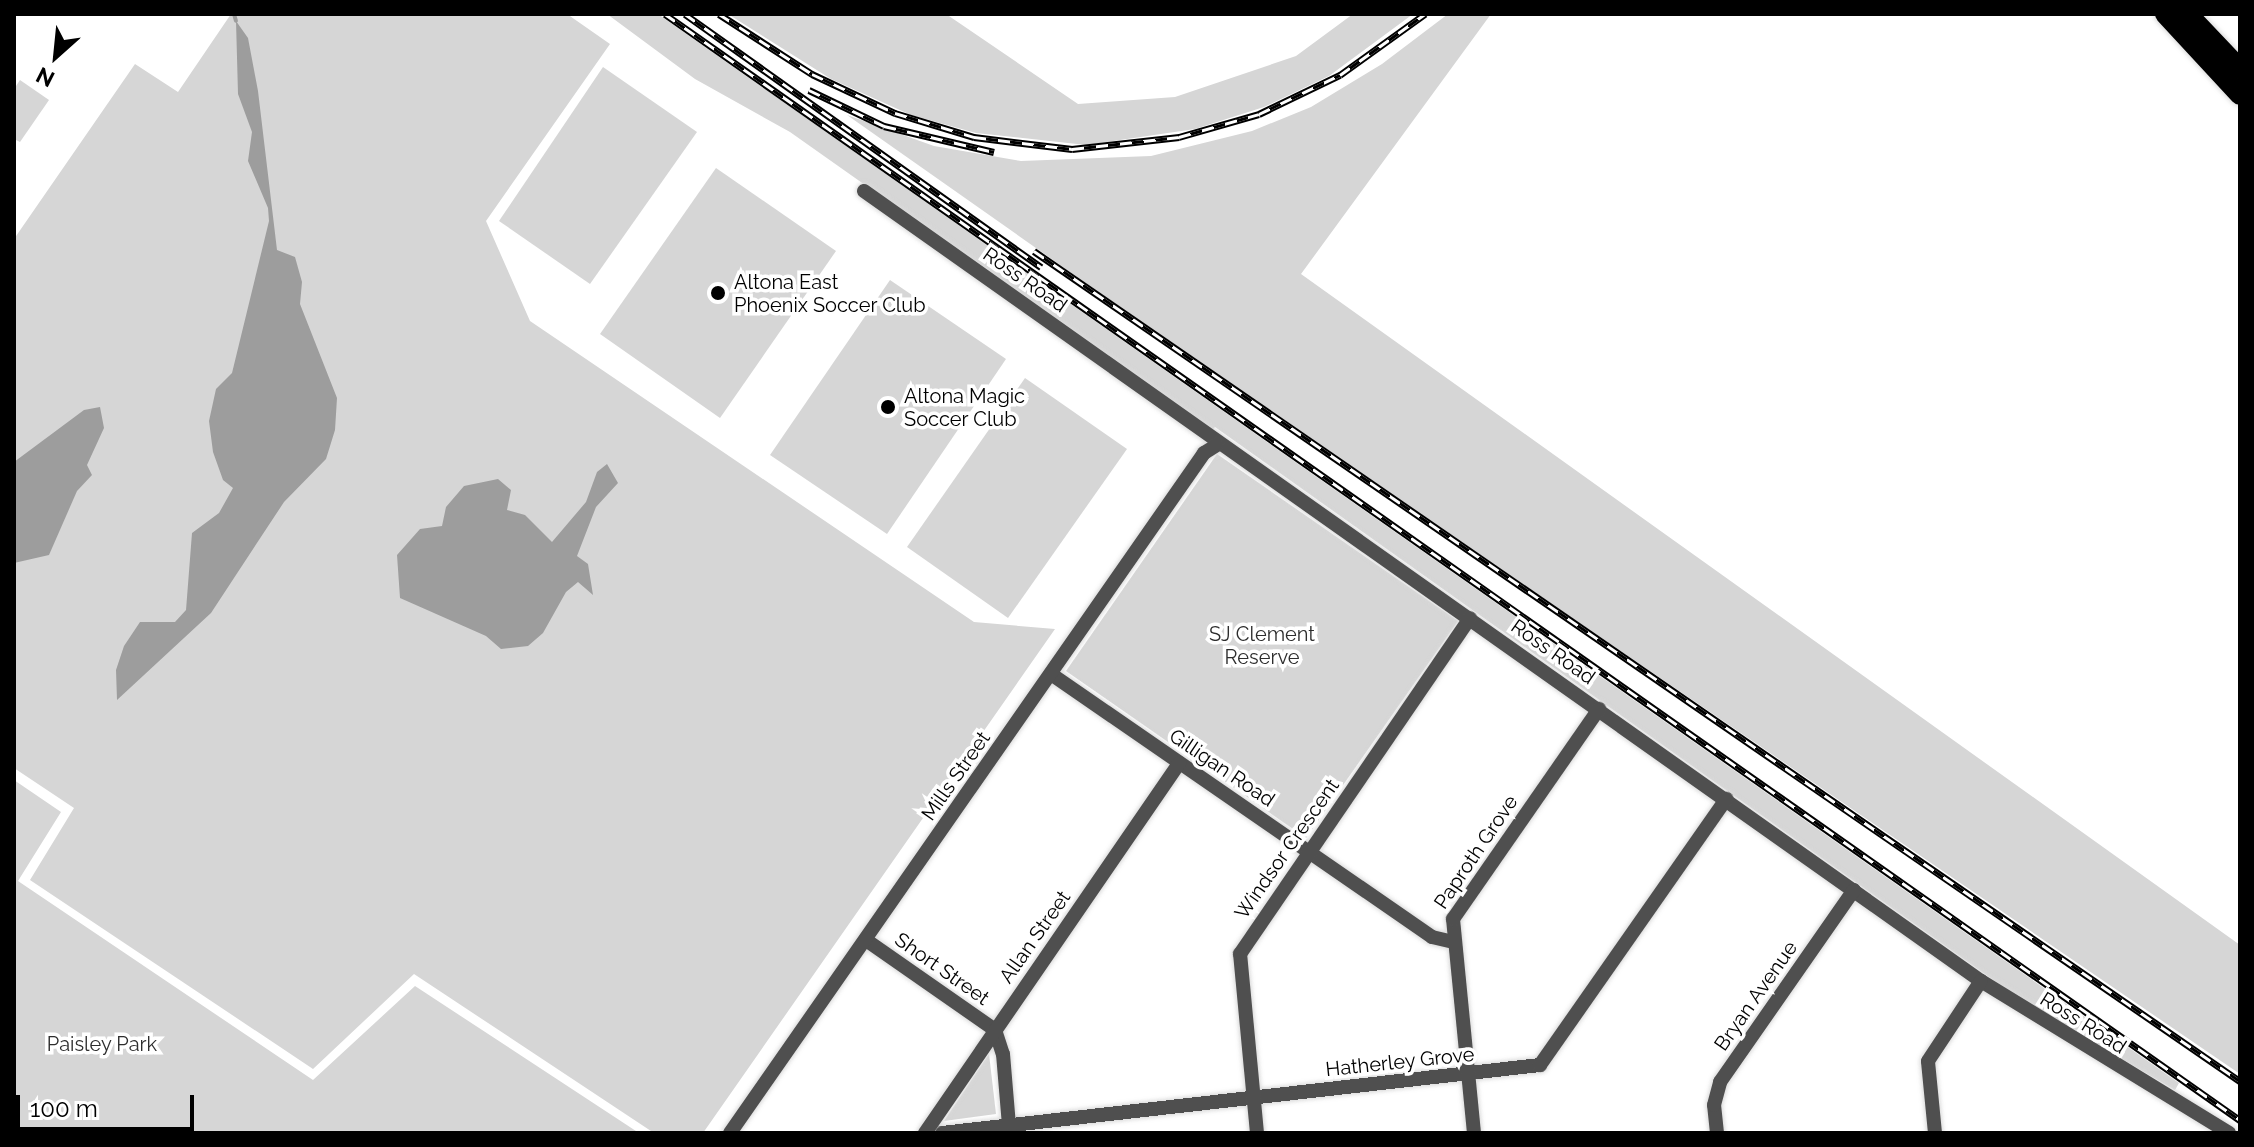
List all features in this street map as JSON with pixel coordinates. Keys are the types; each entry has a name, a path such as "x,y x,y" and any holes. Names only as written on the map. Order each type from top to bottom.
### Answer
{"main road":[{"path":"2165,14 2240,95"},
{"path":"2188,14 2240,69"}],"street":[{"name":"Ross Road","path":"864,191 1217,445 1232,449 1981,981 2219,1131"},
{"name":"Mills Street","path":"730,1133 1204,453 1217,445"},
{"name":"Windsor Crescent","path":"1257,1133 1238,960 1470,618"},
{"name":"Gilligan Road","path":"1051,674 1432,937 1453,942"},
{"name":"Paproth Grove","path":"1474,1133 1451,927 1458,910 1599,709"},
{"name":"Allan Street","path":"925,1133 1179,763"},
{"name":"Hatherley Grove","path":"942,1133 1530,1068 1546,1060 1726,799"},
{"name":"Bryan Avenue","path":"1717,1133 1714,1105 1720,1082 1854,890"},
{"name":"Short Street","path":"866,940 995,1030 1003,1054 1009,1125"},
{"path":"1935,1133 1928,1061 1981,981"},
{"path":"2196,1133 2202,1118"}],"green space":[{"path":"231,14 567,14 610,44 486,221 530,321 974,622 1055,629 703,1133 654,1133 414,974 313,1069 30,880 74,808 14,768 14,239 135,64 178,92"},
{"path":"607,14 658,14 2179,1083 2175,1090 2023,1001 1215,427 1212,430 790,132 695,79"},
{"path":"728,14 946,14 1078,104 1175,97 1296,56 1353,14 1413,14 1329,76 1264,107 1195,129 1086,145 976,133 911,115 831,79"},
{"path":"1448,14 1491,14 1301,274 2240,945 2240,1074 1215,374 847,115 934,146 1021,161 1151,156 1252,131 1311,107 1382,64"},
{"path":"603,67 697,132 590,284 499,221"},
{"path":"20,80 49,100 20,142 14,139 14,89"},
{"name":"Altona East Phoenix Soccer Club","path":"716,168 836,251 720,418 600,334"},
{"name":"Altona Magic Soccer Club","path":"890,280 1006,359 887,534 770,455"},
{"path":"1025,378 1127,449 1008,618 907,547"},
{"name":"SJ Clement Reserve","path":"1217,454 1458,621 1306,838 1066,671"},
{"name":"Paisley Park","path":"14,780 61,812 18,881 313,1080 415,986 639,1133 14,1133"},
{"path":"989,1054 996,1114 944,1121"}],"shaded area":[{"path":"236,21 248,38 258,91 277,250 295,257 302,282 300,304 337,398 335,430 326,459 284,502 211,613 117,700 116,670 124,646 140,622 175,622 186,610 192,533 219,513 233,488 223,480 213,452 209,421 216,389 232,373 269,221 268,208 248,161 252,132 238,94"},
{"path":"100,407 104,428 87,465 92,475 77,491 49,555 14,563 14,462 84,410"},
{"path":"607,464 618,483 596,507 577,556 588,564 593,595 578,582 566,592 543,633 528,646 501,649 486,636 400,598 397,555 420,529 442,526 446,507 464,486 498,479 511,490 507,510 525,515 552,542 586,502 597,472"}],"waterway":[{"path":"234,14 236,21"}],"railway":[{"path":"665,14 2240,1120"},
{"path":"685,14 1041,267"},
{"path":"719,14 812,74 895,113 974,137 1072,149 1179,137 1259,114 1340,75 1425,14"},
{"path":"809,90 884,126 994,152"},
{"path":"1034,251 2240,1081"}],"place":[{"name":"Altona East Phoenix Soccer Club","path":"718,293"},
{"name":"Altona Magic Soccer Club","path":"888,407"}]}
